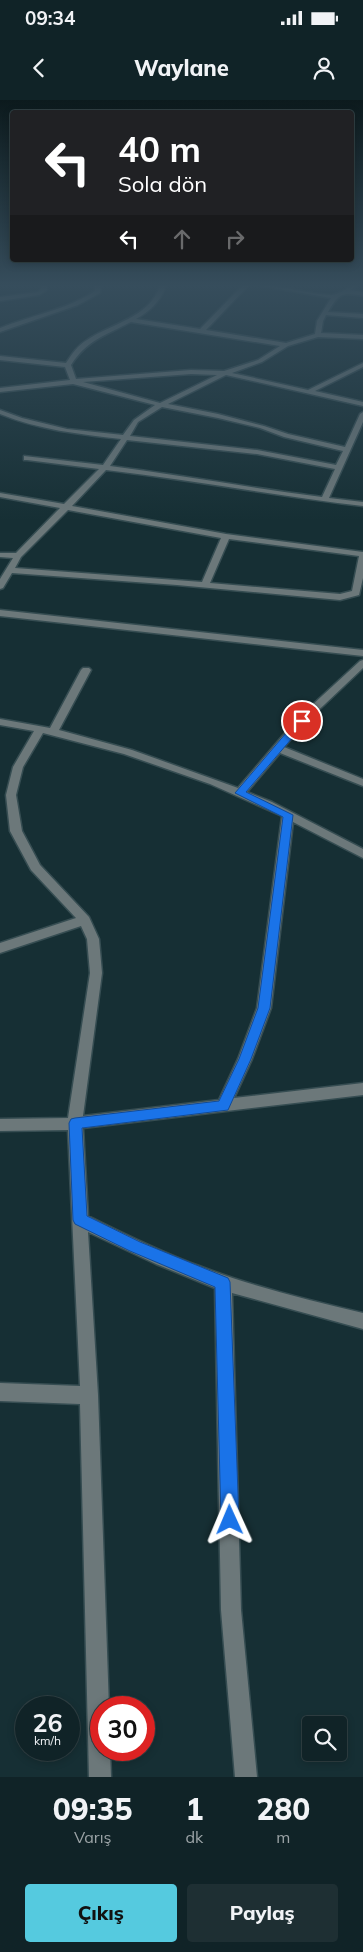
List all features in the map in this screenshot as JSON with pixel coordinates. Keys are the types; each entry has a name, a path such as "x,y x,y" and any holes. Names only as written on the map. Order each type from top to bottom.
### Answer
{"street":[{"path":"61,364 68,365 74,382"},
{"path":"0,586 18,556 106,466 136,421 161,405 225,373 249,364"},
{"path":"309,392 363,366"},
{"path":"0,390 191,372 225,373 363,404"},
{"path":"74,382 161,405 227,418 262,427 286,436 347,450"},
{"path":"0,412 20,420 66,431 257,452 339,468"},
{"path":"325,499 363,414"},
{"path":"27,458 106,466 279,494 363,504"},
{"path":"0,495 226,536 363,555 356,593 340,597 10,570"},
{"path":"205,585 226,536"},
{"path":"0,555 18,556"},
{"path":"0,613 363,653"},
{"path":"240,793 277,748 325,697 363,663"},
{"path":"86,670 46,731 18,767 11,795 6,806 16,831 35,867 85,920 94,939 96,973 75,1123 89,1395 100,1777"},
{"path":"0,722 46,731 128,752 240,793 288,815 363,854"},
{"path":"277,748 363,783"},
{"path":"223,1106 245,1059 264,1008 288,815"},
{"path":"0,948 85,920"},
{"path":"0,1125 58,1125 363,1089"},
{"path":"80,1220 135,1246 223,1282 300,1306 363,1321"},
{"path":"223,1282 229,1466 231,1610 246,1777"},
{"path":"0,1392 89,1395"}],"route":[{"path":"230,1520 223,1282 211,1279 80,1220 75,1123 223,1106 245,1059 264,1008 288,815 268,804 240,793 302,721"}]}
